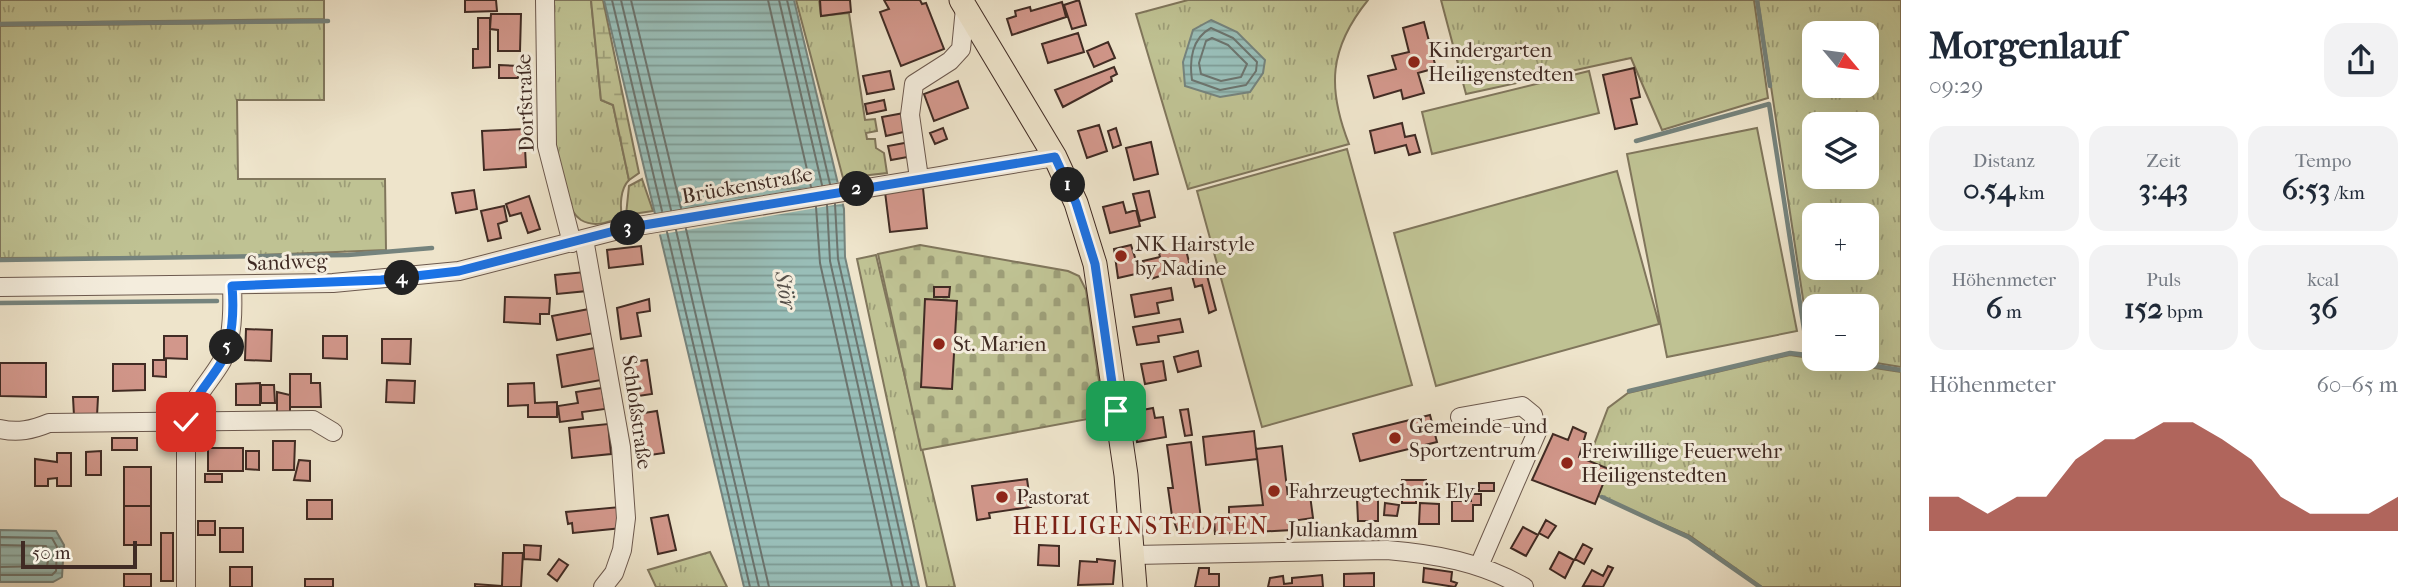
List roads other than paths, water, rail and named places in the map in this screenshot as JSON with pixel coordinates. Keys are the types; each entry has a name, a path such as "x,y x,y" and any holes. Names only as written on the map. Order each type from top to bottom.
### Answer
{"main road":[{"path":"963,4 1055,157 1076,203 1095,264 1126,475 1135,587"}],"street":[{"name":"Dorfstraße","path":"545,0 547,146 578,241"},
{"path":"919,178 909,115 914,84 950,61 961,49 963,4"},
{"name":"Brückenstraße","path":"578,241 635,226 1055,157"},
{"name":"Sandweg","path":"0,287 232,286 369,281 459,271 578,241"},
{"name":"Schloßstraße","path":"578,241 621,447 626,518 622,550 614,573 603,587"},
{"path":"186,587 186,422 194,401 223,359 228,344 232,286"},
{"path":"1460,416 1522,406 1533,415 1537,432 1479,566"},
{"path":"0,429 12,432 33,430 49,423 313,420 333,432"},
{"name":"Juliankadamm","path":"1134,555 1387,550 1439,555 1479,566 1524,587"}],"water":[{"name":"Stör","path":"604,0 794,0 844,209 845,257 919,587 744,587"},
{"path":"1211,20 1237,32 1265,60 1263,73 1250,92 1220,97 1185,86 1183,62 1193,30"},
{"path":"0,530 56,531 64,545 62,577 53,582 0,582"}],"waterway":[{"path":"1757,0 1770,86"},
{"path":"0,24 328,21"},
{"path":"1636,141 1769,104 1802,316"},
{"path":"0,260 348,255 432,248"},
{"path":"0,303 217,301"},
{"path":"1629,391 1790,353 1802,354"},
{"path":"1879,366 1901,370"},
{"path":"1602,497 1688,537 1760,587"}],"place":[{"name":"Kindergarten Heiligenstedten","path":"1414,62"},
{"name":"NK Hairstyle by Nadine","path":"1121,256"},
{"name":"St. Marien","path":"939,344"},
{"name":"Gemeinde- und Sportzentrum","path":"1395,438"},
{"name":"Freiwillige Feuerwehr Heiligenstedten","path":"1567,463"},
{"name":"Fahrzeugtechnik Ely","path":"1274,491"},
{"name":"Pastorat","path":"1002,497"}],"district":[{"name":"HEILIGENSTEDTEN","path":"1141,526"}]}
